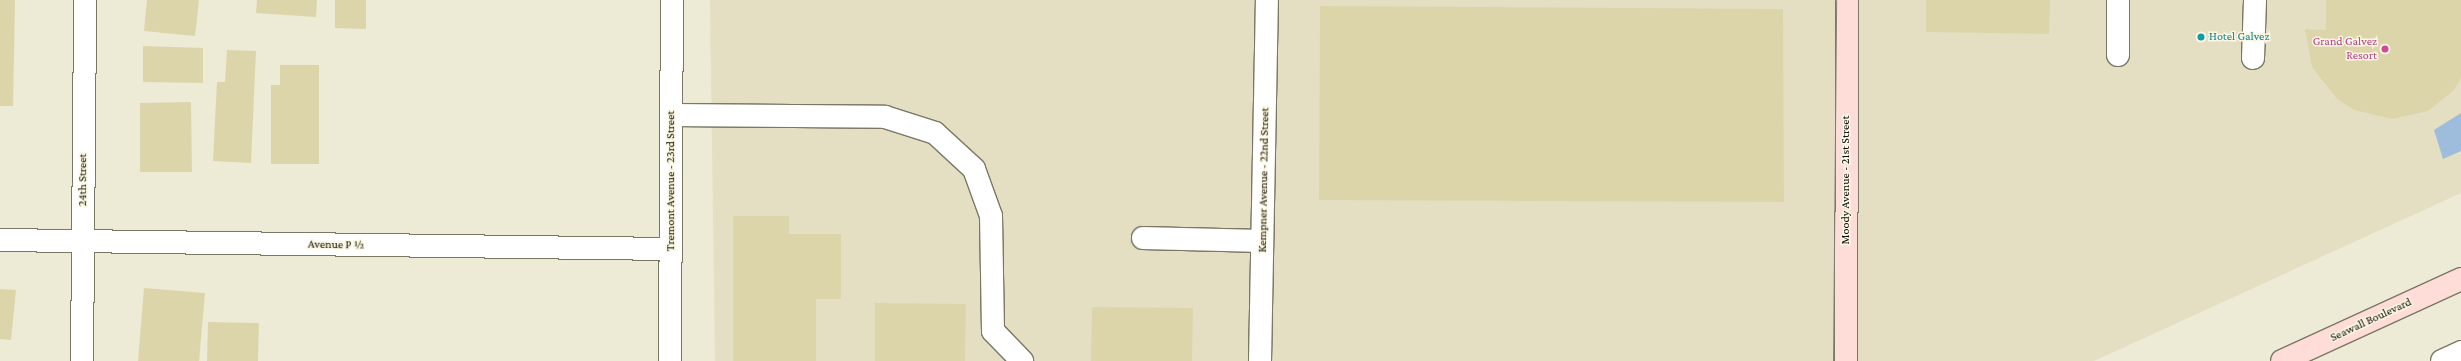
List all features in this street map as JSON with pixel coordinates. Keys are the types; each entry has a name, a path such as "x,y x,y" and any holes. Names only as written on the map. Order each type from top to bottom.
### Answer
{"main road":[{"name":"Moody Avenue - 21st Street","path":"1846,361 1847,0"},
{"name":"Seawall Boulevard","path":"2282,361 2461,279"}],"street":[{"name":"24th Street","path":"82,361 85,0"},
{"name":"Tremont Avenue - 23rd Street","path":"670,361 672,0"},
{"name":"Kempner Avenue - 22nd Street","path":"1260,361 1267,0"},
{"path":"2118,0 2118,56"},
{"path":"2253,58 2255,0"},
{"path":"671,115 885,117 935,133 974,169 991,216 994,331 1022,361"},
{"path":"1143,238 1262,241"},
{"name":"Avenue P ½","path":"0,240 671,249"},
{"path":"2442,361 2461,352"}],"shaded area":[{"path":"710,0 2461,0 2461,193 2094,361 715,361"}],"water":[{"path":"2461,113 2461,151 2443,159 2434,130"}],"building":[{"path":"0,0 15,0 13,106 0,106"},
{"path":"147,0 199,0 195,36 144,31"},
{"path":"257,0 317,0 316,17 256,13"},
{"path":"335,0 366,0 366,29 335,28"},
{"path":"1926,0 2050,0 2049,34 1926,32"},
{"name":"Grand Galvez Resort","path":"2326,0 2461,0 2461,78 2454,90 2428,111 2392,119 2354,110 2337,99 2312,67 2305,29 2326,30"},
{"path":"1320,6 1783,9 1784,202 1319,200"},
{"path":"143,46 203,48 203,83 143,82"},
{"path":"227,50 256,51 251,163 213,161 217,82 225,82"},
{"path":"280,65 319,65 319,164 271,164 271,85 280,85"},
{"path":"191,102 192,172 140,172 140,103"},
{"path":"733,216 789,216 789,234 841,234 841,299 816,299 816,361 733,361"},
{"path":"144,288 205,293 199,361 138,361"},
{"path":"0,289 16,290 11,340 0,339"},
{"path":"875,303 966,304 965,361 875,361"},
{"path":"1092,307 1193,308 1192,361 1091,361"},
{"path":"208,322 259,323 258,361 207,361"}],"tram line":[{"path":"1833,361 1836,0"}],"place":[{"name":"Hotel Galvez","path":"2201,37"},
{"name":"Grand Galvez Resort","path":"2385,49"}]}
